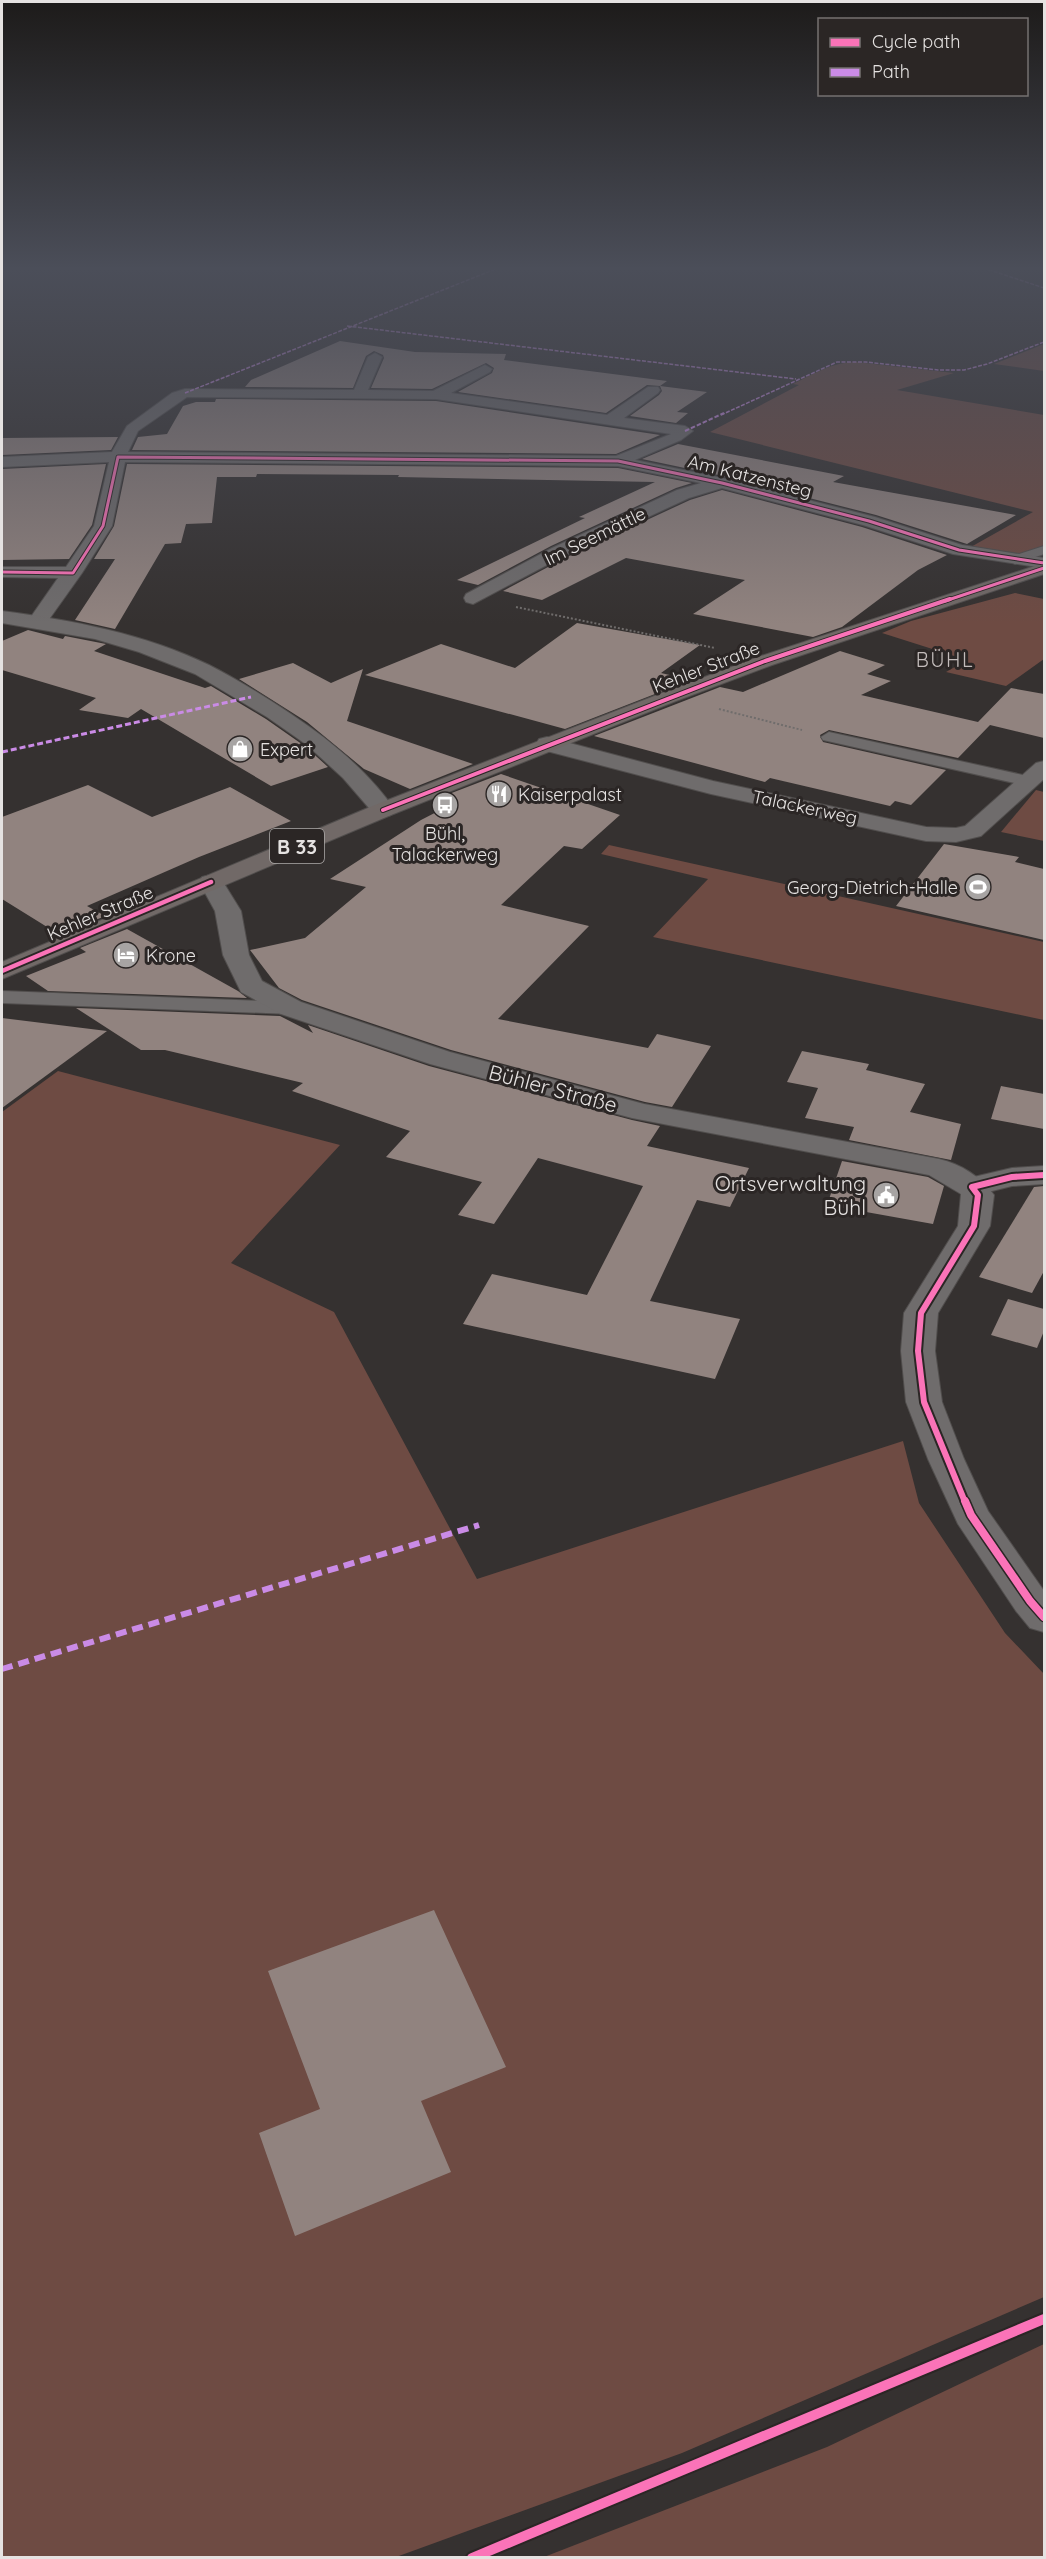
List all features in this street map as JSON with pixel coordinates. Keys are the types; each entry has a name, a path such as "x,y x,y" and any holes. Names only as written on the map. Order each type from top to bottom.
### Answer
{"main road":[{"name":"Kehler Straße","path":"2,971 383,810 547,744 765,661 1044,568"}],"street":[{"path":"359,393 362,385"},
{"path":"436,394 453,385"},
{"path":"612,419 653,390"},
{"path":"38,621 104,526 118,457 132,429 177,396 185,393 436,394 685,431 618,461"},
{"name":"Am Katzensteg","path":"4,466 118,457 618,461 722,483 870,521 959,550 1044,563"},
{"name":"Im Seemättle","path":"473,598 558,552 682,494 722,483"},
{"path":"2,572 73,573"},
{"path":"2,617 38,621 123,640 193,665 304,731 368,790 383,810"},
{"name":"Talackerweg","path":"547,744 711,787 926,834 956,835 973,831 1038,775"},
{"name":"Bühler Straße","path":"211,882 228,911 236,955 251,986 291,1008 440,1058 642,1112 939,1168 972,1187"},
{"path":"1044,1175 1012,1177 972,1187 978,1195 974,1227 921,1313 918,1351 924,1402 946,1460 971,1515 1030,1601 1044,1617"}],"lane":[{"path":"1015,560 1044,550"},
{"path":"829,737 1038,775"},
{"path":"2,997 291,1008"}],"path":[{"path":"473,598 738,652 765,661"},
{"path":"669,697 829,737"}],"shaded area":[{"path":"798,385 912,385 897,390 1044,415 1044,546 1018,555 969,548 1033,512 710,432"},
{"path":"1015,593 1044,599 1044,659 1006,686 946,672 967,660 882,633 911,621"},
{"path":"1036,790 1044,792 1044,841 1001,832"},
{"path":"609,845 1044,942 1044,1020 653,937 708,879 601,854"},
{"path":"58,1071 340,1145 231,1263 334,1312 477,1579 903,1441 919,1503 1005,1633 1044,1674 1044,2297 682,2453 396,2557 2,2557 2,1112"},
{"path":"1044,2344 1044,2557 544,2557 827,2447"}],"building":[{"path":"246,385 354,385 353,388 245,387"},
{"path":"372,385 439,385 432,389 371,388"},
{"path":"470,385 646,385 606,413 458,392"},
{"path":"660,386 707,392 677,412 688,413 676,423 630,416 659,395 662,391"},
{"path":"216,399 436,401 660,435 616,454 132,450 138,437 167,434 183,406 196,402 215,402"},
{"path":"118,437 111,450 2,455 2,438"},
{"path":"678,444 844,476 833,482 1016,515 967,544 876,515 723,476 642,459"},
{"path":"106,464 92,525 69,559 2,560 2,469"},
{"path":"127,464 618,468 692,483 676,488 551,546 478,585 457,580 585,518 579,517 655,482 398,477 399,475 257,474 256,477 217,477 212,523 186,524 181,543 165,544 115,629 75,620 115,559 94,559 114,526"},
{"path":"722,490 862,527 947,555 918,570 842,627 813,637 693,614 745,580 626,558 542,600 503,591 565,558 690,500"},
{"path":"577,623 700,645 661,673 691,680 565,729 365,675 441,644 515,668"},
{"path":"28,630 63,639 65,636 106,644 94,651 205,688 211,686 266,719 306,747 328,767 271,786 141,709 128,718 79,710 96,698 2,670 2,641"},
{"path":"840,651 885,665 867,674 891,681 861,695 978,722 1011,688 1044,694 1044,738 990,725 958,758 829,730 820,735 823,742 946,770 911,805 895,801 890,806 770,778 765,782 594,736 720,687 743,692"},
{"path":"293,663 331,683 363,669 347,721 473,764 410,789 364,769 307,722 239,679"},
{"path":"501,774 620,815 582,849 564,846 501,905 589,926 498,1019 648,1048 657,1034 711,1046 672,1107 645,1102 451,1050 302,1000 279,988 250,950 305,938 366,887 330,879 421,820 450,805 436,799"},
{"path":"88,785 152,817 230,787 291,821 199,857 87,906 105,916 60,935 2,899 2,817"},
{"name":"Georg-Dietrich-Halle","path":"944,844 1019,857 1015,862 1044,869 1044,940 896,906"},
{"name":"Krone","path":"127,929 247,998 48,991 26,976 86,952 80,948"},
{"path":"76,1008 280,1016 313,1033 308,1025 429,1066 660,1126 647,1146 749,1168 730,1207 697,1200 650,1301 740,1319 715,1379 463,1324 492,1274 587,1295 643,1186 538,1158 494,1224 458,1215 482,1182 386,1157 410,1131 292,1091 303,1083 165,1050 141,1050"},
{"path":"2,1018 107,1031 2,1108"},
{"path":"802,1051 869,1064 866,1070 925,1084 910,1112 961,1124 951,1160 849,1140 854,1127 805,1118 818,1088 787,1082"},
{"path":"1001,1086 1044,1094 1044,1129 991,1119"},
{"name":"Ortsverwaltung Bühl","path":"842,1161 928,1177 944,1186 933,1224 827,1205"},
{"path":"1044,1186 1044,1271 1032,1293 979,1277 1034,1187"},
{"path":"1008,1299 1044,1309 1044,1331 1037,1348 991,1335"},
{"path":"434,1910 506,2067 421,2101 451,2172 295,2236 259,2133 320,2109 268,1971"}],"marked path":[{"path":"185,393 204,385"},
{"path":"685,431 785,385"},
{"path":"2,752 251,697"},
{"path":"2,1669 479,1525"}],"cycle path":[{"path":"2,572 73,573 103,526 118,457 618,461 722,483 869,521 959,550 1044,563"},
{"path":"383,810 765,661 1044,568"},
{"path":"2,971 211,882"},
{"path":"1044,1175 1012,1177 972,1187 978,1195 974,1226 921,1313 918,1351 924,1402 971,1515 1030,1601 1044,1617"},
{"path":"472,2558 1044,2319"}],"place":[{"name":"Expert","path":"240,749"},
{"name":"Kaiserpalast","path":"499,794"},
{"name":"Bühl, Talackerweg","path":"445,805"},
{"name":"Georg-Dietrich-Halle","path":"978,887"},
{"name":"Krone","path":"126,955"},
{"name":"Ortsverwaltung Bühl","path":"886,1195"}],"district":[{"name":"BÜHL","path":"945,659"}]}
